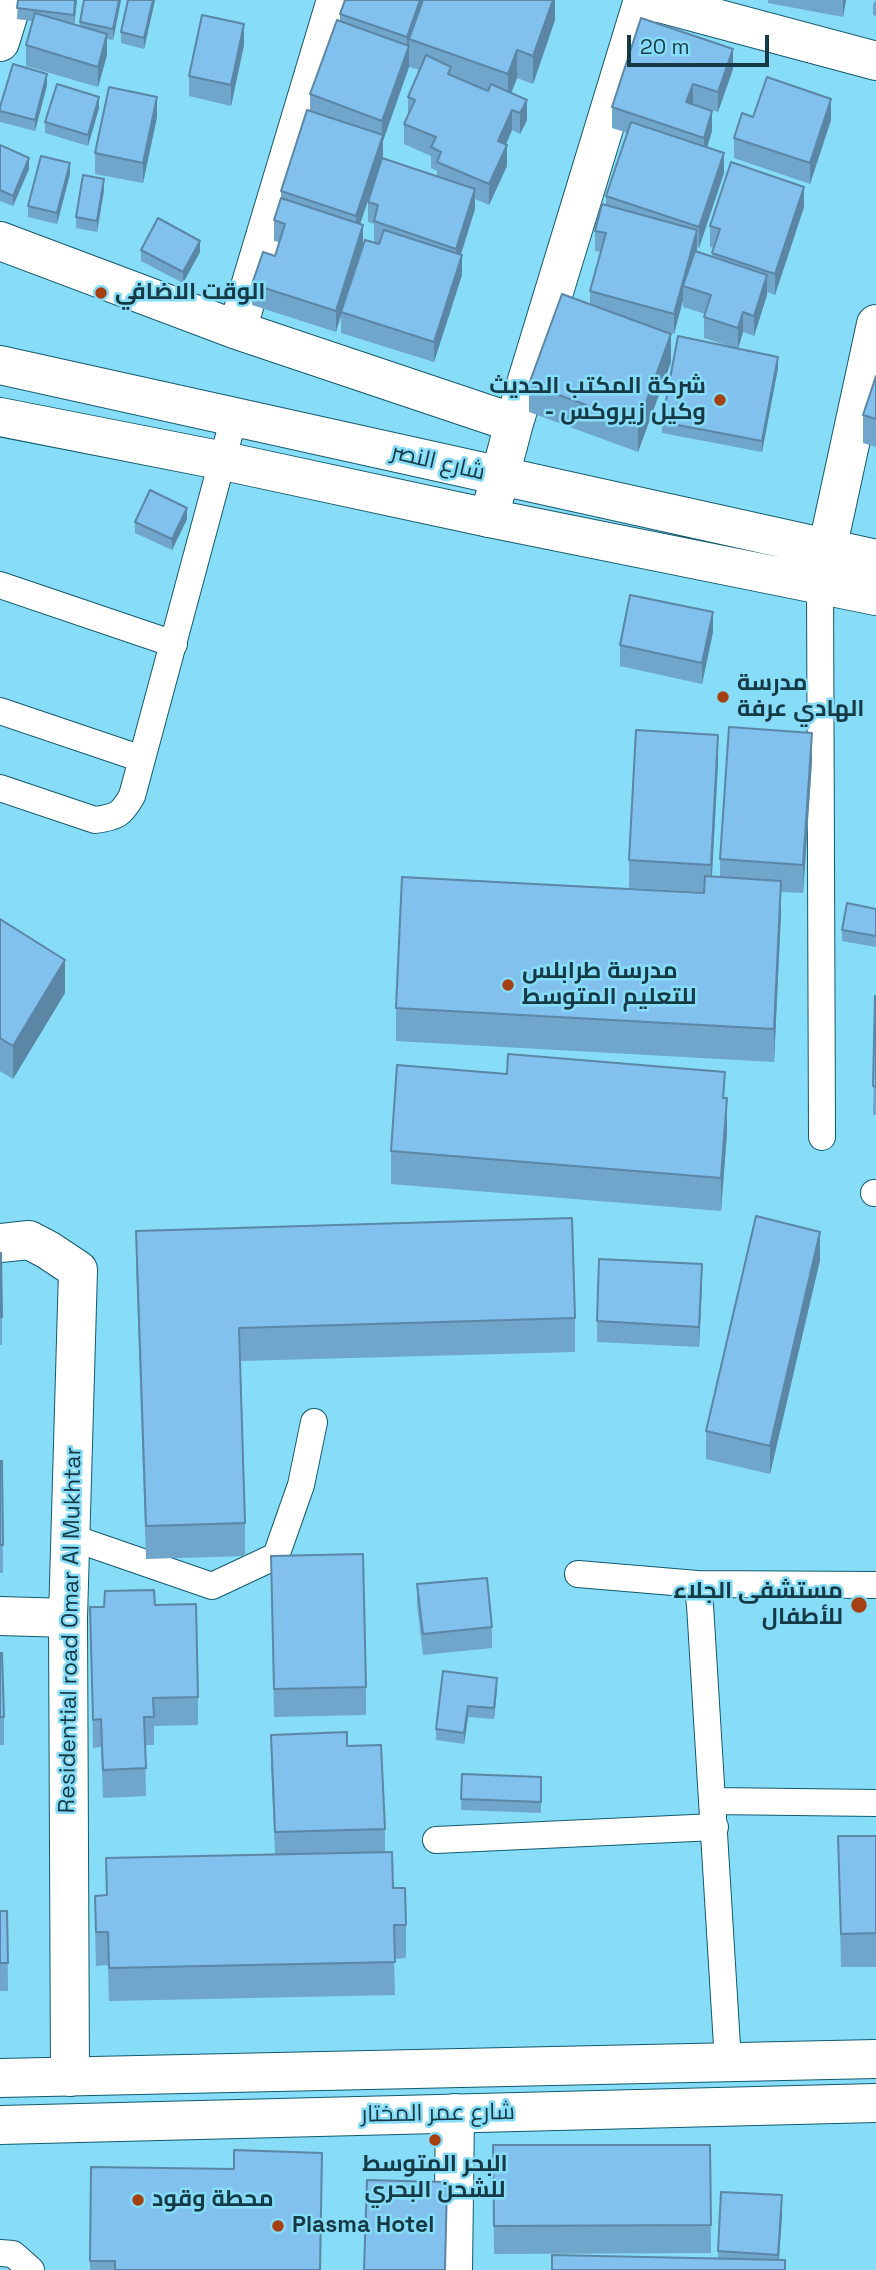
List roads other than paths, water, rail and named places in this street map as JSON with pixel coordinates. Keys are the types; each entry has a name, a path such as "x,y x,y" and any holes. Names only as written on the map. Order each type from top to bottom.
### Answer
{"main road":[{"path":"0,42 13,0"},
{"path":"237,330 336,0"},
{"path":"489,518 514,423 643,0"},
{"path":"648,0 876,61"},
{"path":"0,241 237,330 514,423"},
{"path":"823,567 876,324"},
{"name":"شارع النصر","path":"0,365 500,477 823,567 876,596"},
{"name":"شارع النصر","path":"0,418 224,461 489,518 823,567 876,559"},
{"name":"Residential road Omar Al Mukhtar","path":"0,1243 29,1240 78,1270 68,1618 70,2077"},
{"path":"0,1616 68,1618"},
{"name":"شارع عمر المختار","path":"0,2078 876,2059"},
{"name":"شارع عمر المختار","path":"0,2125 876,2103"},
{"path":"453,2270 455,2113"}],"lane":[{"path":"0,788 95,820 111,818 123,812 132,796 234,417"},
{"path":"822,1137 823,567"},
{"path":"0,585 174,644"},
{"path":"0,711 142,759"},
{"path":"70,1538 212,1586 276,1556 301,1485 314,1422"},
{"path":"578,1574 697,1584 876,1585"},
{"path":"697,1584 714,1801 728,2062"},
{"path":"714,1801 876,1803"},
{"path":"436,1840 715,1828"},
{"path":"0,2253 13,2253 31,2270"}],"place":[{"name":"الوقت الاضافي","path":"101,293"},
{"name":"شركة المكتب الحديث - وكيل زيروكس","path":"720,400"},
{"name":"مدرسة الهادي عرفة","path":"723,697"},
{"name":"مدرسة طرابلس للتعليم المتوسط","path":"508,985"},
{"name":"مستشفى الجلاء للأطفال","path":"859,1605"},
{"name":"البحر المتوسط للشحن البحري","path":"435,2140"},
{"name":"محطة وقود","path":"138,2200"},
{"name":"Plasma Hotel","path":"278,2226"}]}
